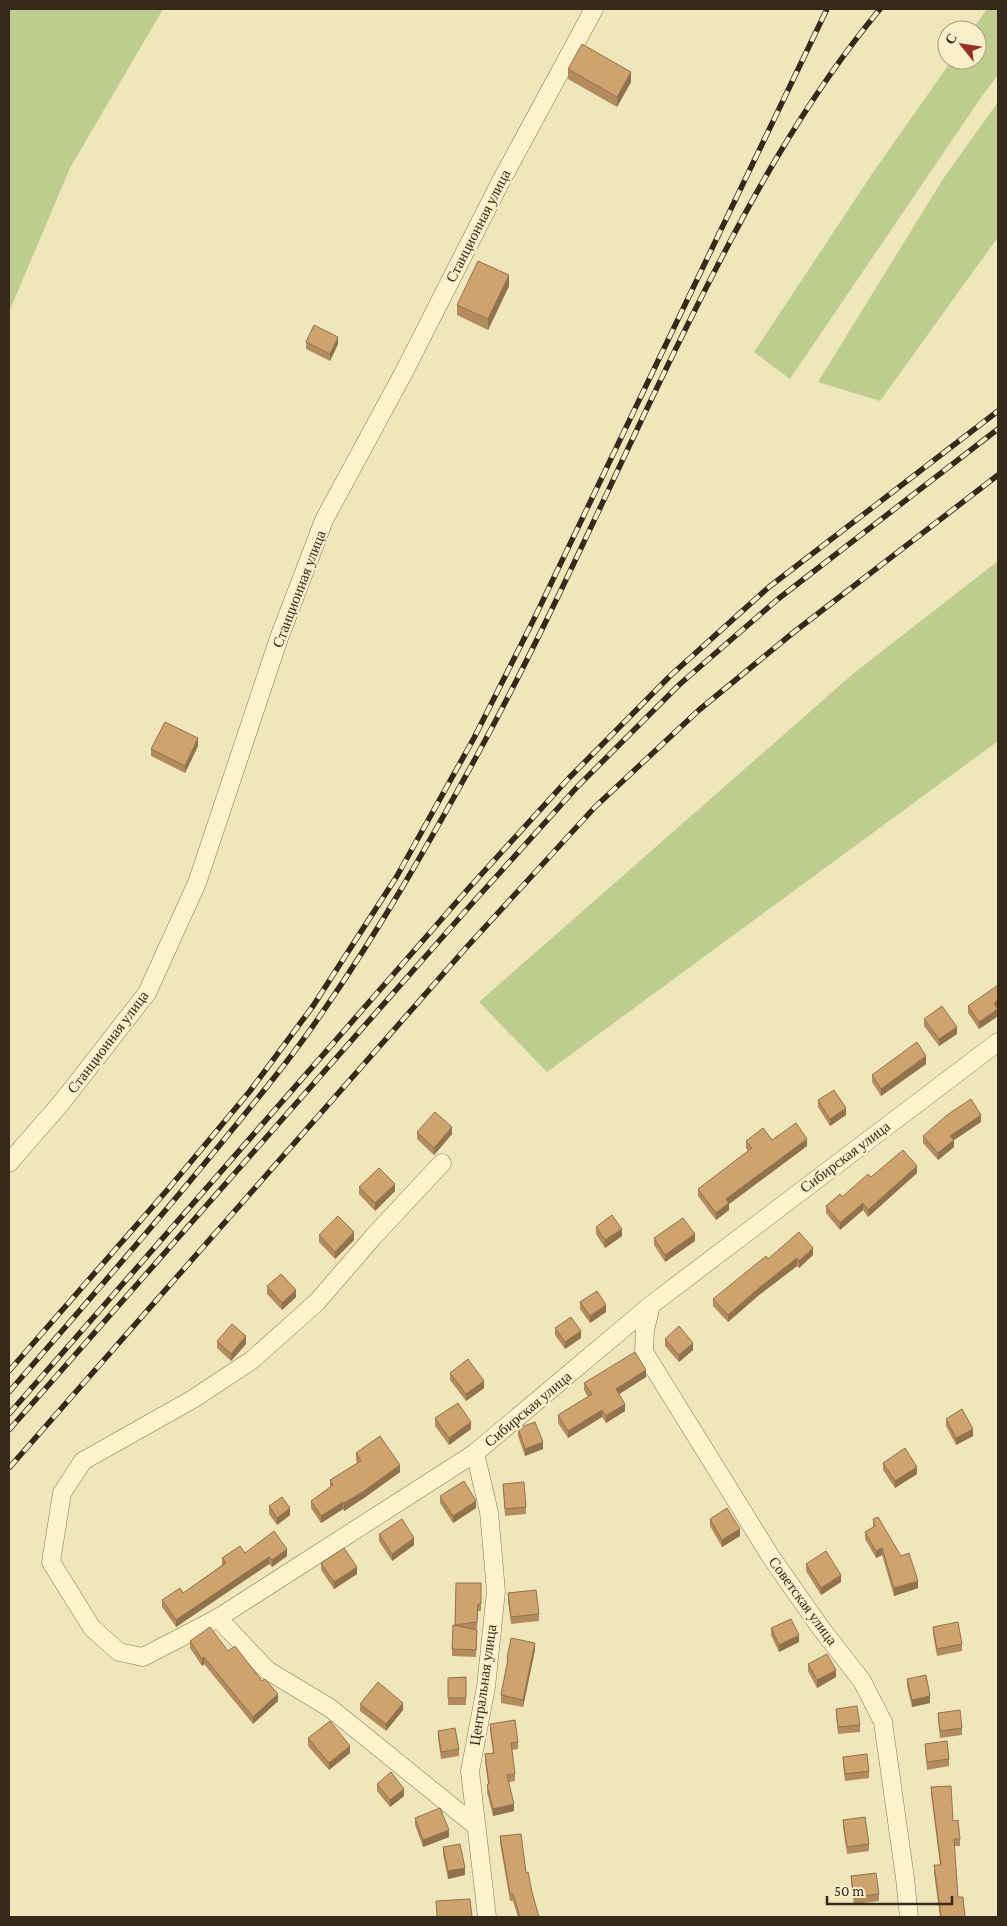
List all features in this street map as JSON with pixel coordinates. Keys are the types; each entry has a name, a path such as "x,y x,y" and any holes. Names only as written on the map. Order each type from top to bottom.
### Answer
{"street":[{"name":"Станционная улица","path":"9,1163 62,1102 147,993 197,883 280,638 324,520 404,372 501,181 594,9"},
{"name":"Сибирская улица","path":"442,1163 373,1236 317,1302 252,1360 193,1399 83,1461 62,1492 51,1562 92,1628 119,1652 143,1657 218,1618 475,1453 652,1305 998,1042"},
{"name":"Советская улица","path":"652,1305 645,1330 644,1352 771,1557 820,1627 862,1680 883,1722 905,1878 908,1917"},
{"name":"Центральная улица","path":"475,1453 489,1512 496,1591 486,1687 470,1771 487,1917"},
{"path":"218,1618 267,1670 330,1708 476,1826"}],"green space":[{"path":"9,9 163,9 70,168 9,312"},
{"path":"987,9 998,9 998,75 790,379 754,352 874,171 945,70 987,70 987,20 979,20"},
{"path":"998,102 998,237 880,401 818,382 943,179"},
{"path":"998,561 998,741 547,1072 479,1002 854,673"}],"building":[{"path":"582,44 631,72 617,97 568,69"},
{"path":"478,261 509,275 488,319 457,305"},
{"path":"314,325 338,337 330,354 306,342"},
{"path":"165,722 198,738 185,766 151,749"},
{"path":"998,985 998,1000 994,1003 998,1009 979,1022 968,1006"},
{"path":"942,1006 957,1027 939,1039 924,1019"},
{"path":"917,1042 926,1056 881,1089 872,1075"},
{"path":"834,1090 846,1108 830,1119 818,1100"},
{"path":"971,1099 981,1115 950,1136 954,1140 938,1153 923,1136 947,1115"},
{"path":"435,1112 452,1127 434,1148 417,1132"},
{"path":"796,1123 807,1139 726,1199 729,1203 716,1213 698,1189 752,1148 746,1141 763,1128 772,1140"},
{"path":"903,1150 917,1166 868,1210 863,1203 840,1223 826,1206 840,1194 842,1197 868,1174 871,1177"},
{"path":"379,1168 395,1184 375,1203 359,1187"},
{"path":"612,1215 622,1229 605,1240 596,1227"},
{"path":"338,1216 354,1232 335,1252 319,1235"},
{"path":"683,1218 695,1234 665,1255 654,1238"},
{"path":"799,1232 813,1248 799,1261 797,1258 728,1315 713,1299 766,1256 768,1259"},
{"path":"281,1274 296,1290 282,1303 267,1286"},
{"path":"597,1291 606,1305 590,1316 580,1302"},
{"path":"571,1317 581,1331 565,1342 555,1328"},
{"path":"232,1324 246,1336 231,1354 217,1341"},
{"path":"679,1326 693,1343 679,1355 665,1339"},
{"path":"635,1352 646,1370 616,1389 625,1404 606,1416 602,1410 568,1431 558,1415 592,1394 584,1383"},
{"path":"468,1359 484,1381 466,1394 450,1373"},
{"path":"458,1403 471,1422 449,1438 435,1418"},
{"path":"962,1409 973,1429 956,1438 946,1419"},
{"path":"535,1422 543,1442 525,1449 518,1428"},
{"path":"380,1436 400,1465 364,1491 321,1516 311,1501 333,1485 330,1480 361,1461 356,1453"},
{"path":"905,1448 917,1467 895,1481 883,1463"},
{"path":"464,1481 476,1501 453,1516 440,1496"},
{"path":"524,1482 526,1507 505,1509 503,1484"},
{"path":"282,1497 290,1508 277,1518 269,1506"},
{"path":"727,1508 740,1529 722,1540 710,1519"},
{"path":"878,1517 901,1556 909,1553 918,1581 894,1588 882,1548 876,1551 865,1532 875,1526 873,1519"},
{"path":"402,1519 414,1538 392,1554 379,1534"},
{"path":"274,1531 287,1549 272,1560 269,1557 176,1620 162,1600 180,1588 183,1593 226,1563 222,1558 240,1546 245,1553"},
{"path":"344,1548 357,1567 334,1582 321,1563"},
{"path":"826,1551 841,1575 821,1588 806,1564"},
{"path":"456,1583 481,1583 481,1604 478,1604 477,1622 455,1625"},
{"path":"536,1590 539,1614 511,1617 508,1593"},
{"path":"791,1619 799,1635 779,1645 771,1628"},
{"path":"958,1622 962,1644 937,1649 933,1627"},
{"path":"453,1625 477,1630 476,1650 452,1649"},
{"path":"210,1627 228,1651 235,1646 262,1681 265,1679 278,1694 253,1717 204,1657 202,1659 190,1641"},
{"path":"511,1638 535,1643 523,1700 501,1695"},
{"path":"827,1654 836,1670 817,1680 808,1664"},
{"path":"926,1675 930,1696 912,1700 907,1679"},
{"path":"466,1677 466,1698 448,1698 448,1678"},
{"path":"378,1682 403,1703 386,1724 360,1704"},
{"path":"857,1706 860,1725 838,1727 836,1709"},
{"path":"960,1710 962,1728 940,1731 938,1713"},
{"path":"515,1720 518,1742 511,1743 515,1774 507,1775 514,1804 493,1809 487,1785 489,1784 485,1754 494,1753 490,1724"},
{"path":"330,1721 350,1746 329,1763 308,1738"},
{"path":"455,1728 459,1749 441,1752 438,1731"},
{"path":"947,1741 949,1759 927,1762 925,1744"},
{"path":"867,1754 869,1771 845,1774 843,1757"},
{"path":"391,1772 404,1789 390,1800 377,1784"},
{"path":"951,1786 953,1821 958,1820 960,1839 954,1839 958,1897 963,1897 965,1917 941,1917 934,1865 941,1865 931,1787"},
{"path":"440,1808 449,1830 423,1840 415,1818"},
{"path":"865,1817 869,1844 847,1847 843,1820"},
{"path":"521,1834 526,1873 528,1872 539,1917 520,1917 513,1894 510,1894 500,1836"},
{"path":"460,1844 465,1868 448,1871 443,1847"},
{"path":"876,1873 879,1894 854,1897 851,1876"},
{"path":"470,1899 472,1917 437,1917 436,1901"}],"railway":[{"path":"9,1371 169,1188 250,1091 313,1006 397,876 474,738 534,619 827,9"},
{"path":"9,1392 144,1236 262,1093 312,1027 366,946 425,848 509,695 732,237 801,119 826,81 880,9"},
{"path":"9,1414 468,889 569,778 670,676 769,587 998,411"},
{"path":"9,1430 476,899 578,786 680,684 778,599 998,429"},
{"path":"9,1468 465,949 595,807 699,710 794,632 998,475"}]}
